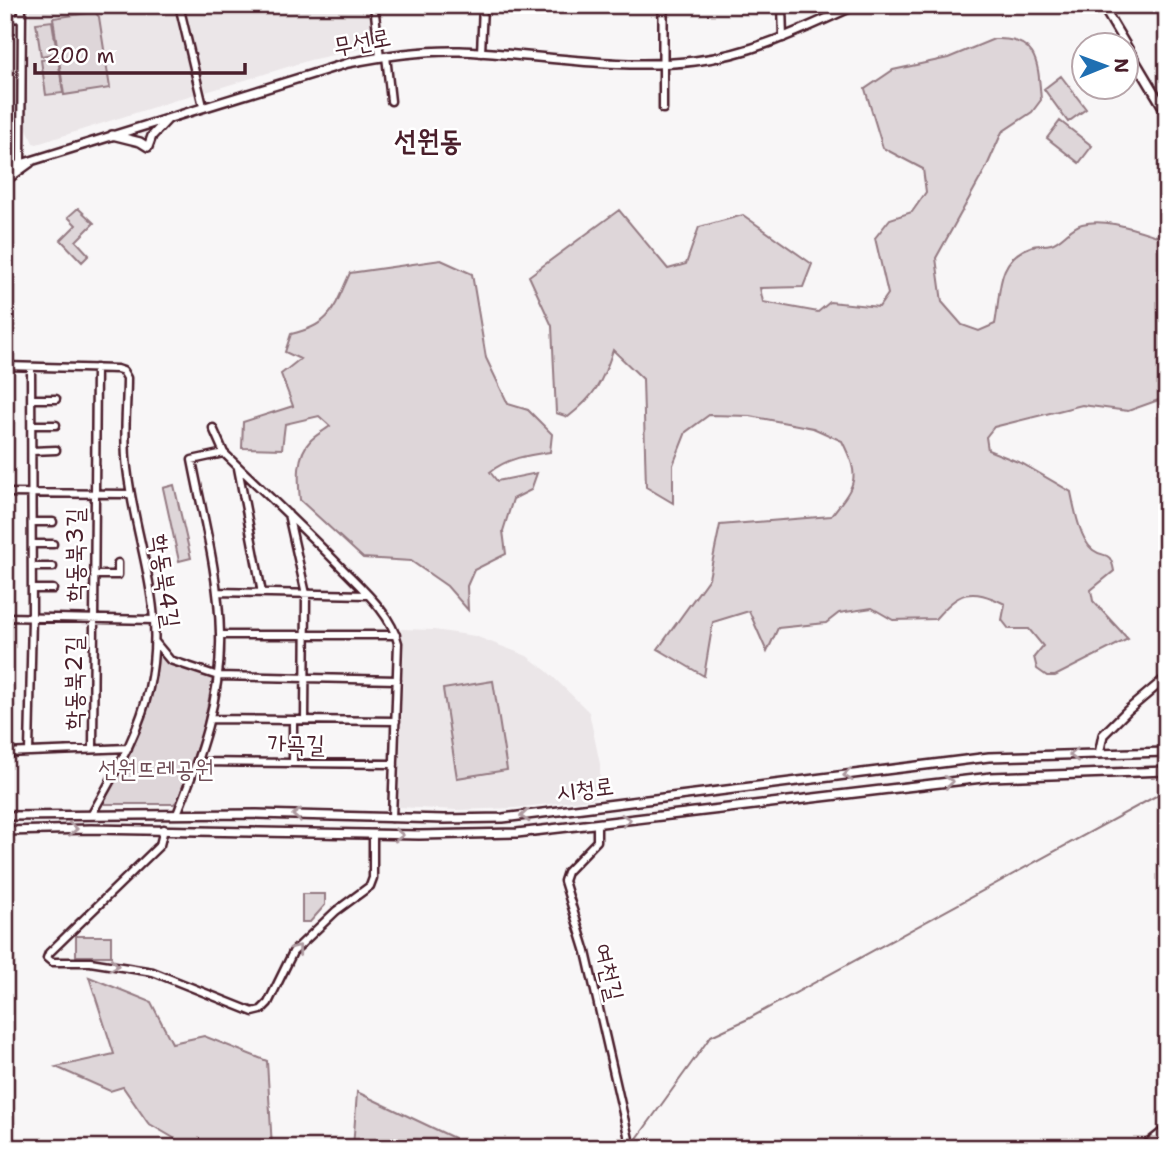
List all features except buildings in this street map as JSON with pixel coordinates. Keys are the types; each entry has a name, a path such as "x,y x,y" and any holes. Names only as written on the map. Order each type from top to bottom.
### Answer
{"street":[{"path":"21,164 22,5"},
{"path":"179,5 203,106"},
{"path":"374,5 391,102"},
{"path":"481,52 483,5"},
{"path":"663,5 663,109"},
{"path":"782,5 783,38"},
{"name":"무선로","path":"5,169 316,71 383,56 432,51 481,52 585,61 663,64 709,59 783,38 856,5"},
{"path":"1102,5 1167,114"},
{"path":"5,19 22,18"},
{"path":"112,135 140,142 148,147 152,136 170,117"},
{"path":"5,181 36,159"},
{"name":"학동북4길","path":"5,366 119,369 127,376 126,465 154,601 155,641 149,690 128,748 92,814"},
{"path":"32,367 33,493"},
{"path":"94,493 96,368"},
{"path":"32,399 56,399"},
{"path":"32,425 56,425"},
{"path":"213,428 223,453 287,512 368,595 396,635 398,643 392,818"},
{"path":"32,451 56,450"},
{"path":"177,814 198,762 210,719 218,676 220,635 217,592 192,460 223,453"},
{"path":"237,467 262,593"},
{"name":"학동북3길","path":"5,493 131,494"},
{"name":"학동북3길","path":"32,617 33,493"},
{"name":"학동북3길","path":"94,493 94,618"},
{"path":"287,512 306,594 305,720"},
{"path":"33,522 53,522"},
{"path":"32,544 53,544"},
{"path":"94,575 118,575 118,563"},
{"path":"32,567 53,567"},
{"path":"32,589 54,589"},
{"path":"217,592 368,595"},
{"name":"학동북2길","path":"5,617 155,620"},
{"name":"학동북2길","path":"29,752 32,617"},
{"name":"학동북2길","path":"93,749 94,618"},
{"path":"220,635 396,635"},
{"path":"155,641 170,660 218,676 397,680"},
{"path":"1099,754 1103,735 1167,677"},
{"name":"가곡길","path":"210,719 396,721"},
{"path":"293,720 293,763"},
{"path":"5,753 128,748"},
{"name":"시청로","path":"5,816 257,814 503,818 989,757 1167,752"},
{"name":"가곡길","path":"198,762 394,764"},
{"name":"시청로","path":"5,831 164,829 502,834 991,777 1167,771"},
{"path":"594,808 597,824"},
{"path":"257,814 258,831"},
{"name":"여천길","path":"597,824 597,841 567,872 564,881 586,952 630,1145"},
{"path":"164,829 160,845 49,953 47,958 52,962 90,962 153,972 246,1011 257,1012 268,1003 293,952 335,911 370,886 373,878 373,834"},
{"path":"1142,1148 1167,1128"}],"shaded area":[{"path":"30,5 173,5 195,94 37,144 33,143 26,126"},
{"path":"184,5 370,5 374,46 310,60 206,92"},
{"path":"401,629 434,630 475,636 527,656 548,672 589,712 600,764 600,795 591,799 515,808 457,810 398,807 404,647"}],"green space":[{"path":"95,12 99,17 110,88 64,95 53,18"},
{"path":"52,21 57,53 41,56 36,23"},
{"path":"994,39 1009,40 1028,48 1037,64 1041,100 1032,112 1002,132 987,166 936,258 942,302 962,325 979,331 995,324 999,290 1005,269 1011,260 1030,247 1051,244 1078,226 1092,222 1125,226 1167,239 1167,397 1128,411 1082,405 994,427 986,437 988,450 1023,464 1071,492 1084,539 1097,553 1109,557 1114,571 1091,590 1093,601 1128,639 1055,676 1047,676 1037,669 1034,657 1043,646 1029,629 1009,629 1002,620 1005,604 983,595 959,597 935,619 893,620 872,608 839,613 826,623 778,628 767,652 749,611 713,622 704,676 658,649 709,578 720,525 831,516 853,481 852,464 848,454 842,441 813,428 750,416 709,415 686,432 673,465 673,503 646,487 643,379 613,350 606,371 585,402 568,417 556,413 552,326 529,276 619,210 668,269 686,264 699,227 743,215 812,264 803,287 760,288 763,302 818,312 830,302 879,307 888,294 875,238 890,219 912,212 926,192 923,169 883,148 865,89 893,70 948,58"},
{"path":"58,58 63,93 46,95 41,60"},
{"path":"1061,76 1070,88 1070,102 1081,102 1086,109 1068,122 1044,89"},
{"path":"1060,121 1092,146 1079,163 1047,138"},
{"path":"78,208 94,223 76,241 89,255 82,262 61,240 76,225 68,217"},
{"path":"441,260 472,274 486,358 508,404 528,410 552,434 550,452 511,460 490,472 497,481 537,473 531,490 513,499 503,531 506,554 474,570 467,586 468,610 447,586 411,561 363,558 300,500 300,460 311,440 330,426 319,416 285,424 282,449 242,448 243,422 293,406 281,374 300,359 285,352 291,334 315,326 330,313 350,273"},
{"path":"174,485 191,558 179,561 163,488"},
{"name":"선원뜨레공원","path":"157,649 168,662 213,678 203,730 178,800 174,804 105,804 104,797 146,707 152,688"},
{"path":"493,681 507,770 457,778 443,689"},
{"path":"302,894 325,894 325,905 310,922 302,922"},
{"path":"76,936 111,936 111,956 76,956"},
{"path":"89,977 151,1002 172,1043 204,1036 267,1061 272,1148 191,1148 148,1123 123,1087 110,1091 56,1067 114,1054"},
{"path":"357,1092 454,1138 455,1148 353,1148"}],"waterway":[{"path":"633,1144 711,1036 748,1019 1167,790"}],"district":[{"name":"선원동","path":"428,140"}]}
